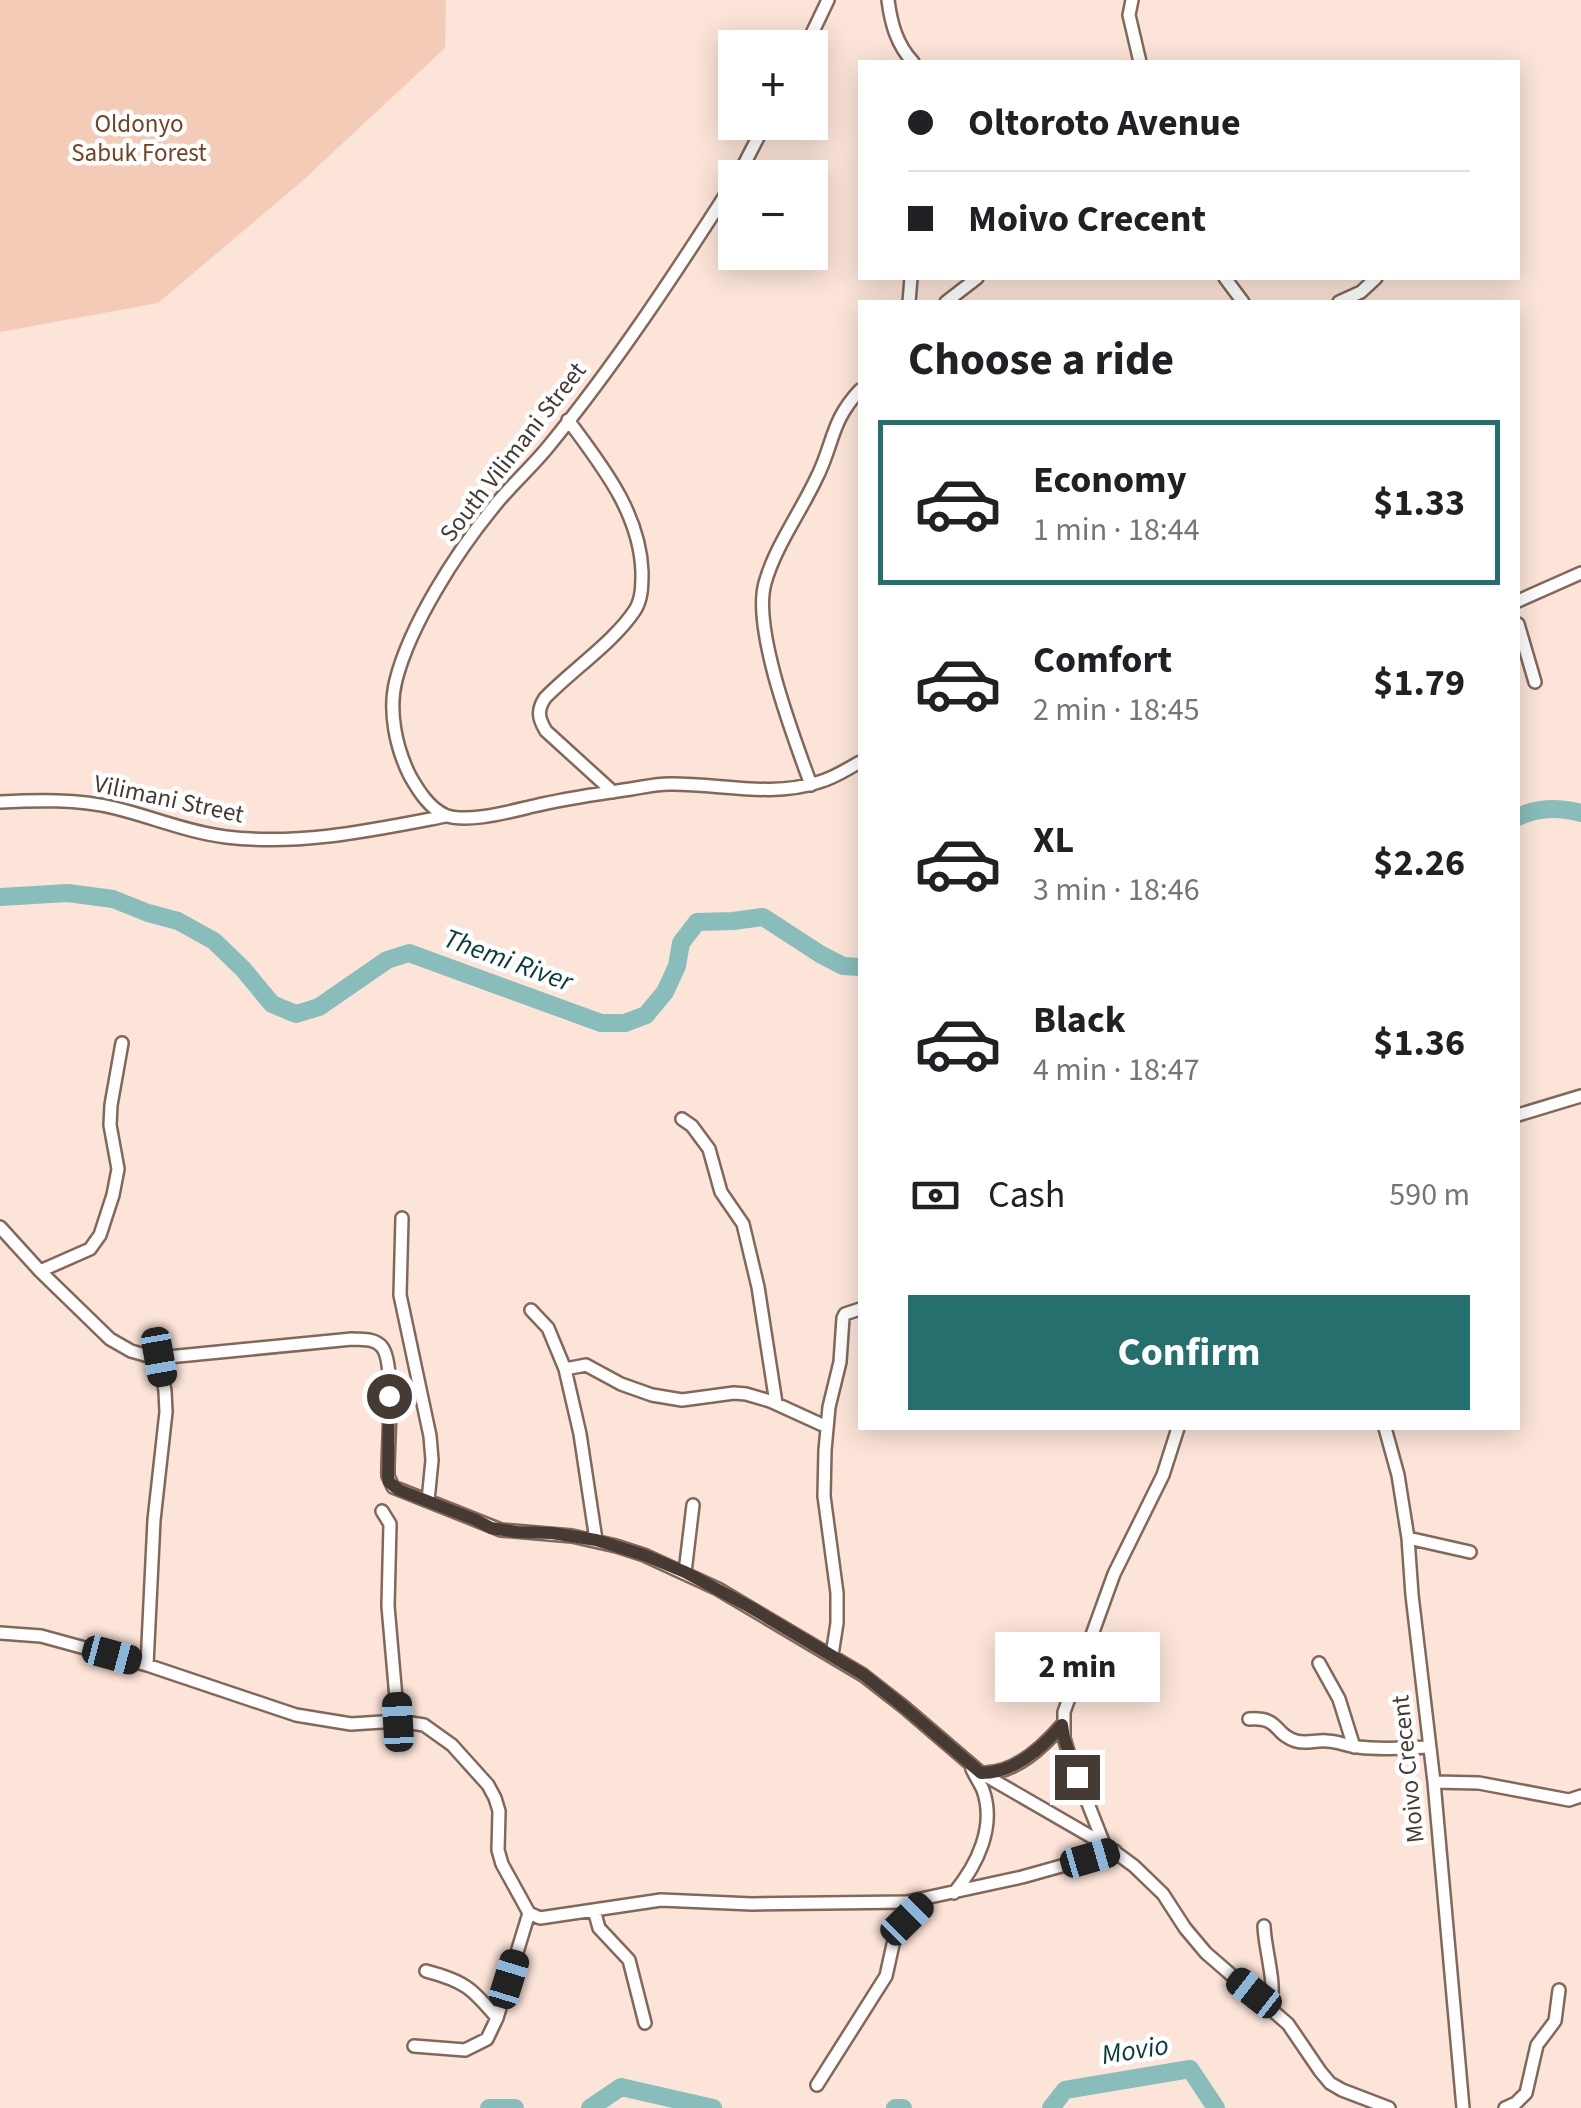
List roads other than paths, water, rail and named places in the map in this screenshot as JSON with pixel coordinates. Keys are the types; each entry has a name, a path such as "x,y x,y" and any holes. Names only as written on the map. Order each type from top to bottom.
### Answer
{"street":[{"path":"814,30 828,0"},
{"path":"888,0 896,36 912,60"},
{"path":"1132,0 1130,15 1140,60"},
{"name":"South Vilimani Street","path":"446,816 419,791 399,746 392,717 395,682 406,652 458,556 492,509 568,420 718,206"},
{"path":"949,300 975,280"},
{"path":"1343,300 1374,280"},
{"path":"811,784 772,661 761,600 780,547 820,472 838,418 858,393"},
{"path":"568,420 613,483 630,515 638,538 642,582 637,608 546,698 540,705 539,718 546,731 613,792"},
{"path":"1520,599 1581,573"},
{"path":"1520,631 1535,682"},
{"path":"446,816 476,817 664,784 790,788 822,782 858,763"},
{"name":"Vilimani Street","path":"0,802 84,802 193,831 252,840 335,836 446,816"},
{"path":"40,1271 90,1249 100,1234 118,1169 110,1125 122,1043"},
{"path":"1520,1114 1581,1096"},
{"path":"682,1118 709,1149 721,1192 743,1224 755,1272 776,1403"},
{"path":"402,1218 400,1295 430,1436 428,1501"},
{"path":"0,1227 110,1339 131,1352 159,1357 352,1339 378,1343 384,1349 389,1373 389,1482 399,1490 501,1530 596,1540 644,1555 685,1572 832,1656 882,1688 981,1773 1110,1847 1154,1884 1206,1952 1288,2024 1330,2082 1389,2108"},
{"path":"531,1310 548,1328 565,1369 580,1434 596,1540"},
{"path":"832,1656 837,1593 824,1496 827,1427 840,1362 843,1318 858,1310"},
{"path":"146,1664 154,1520 166,1412 159,1357"},
{"path":"565,1369 586,1366 621,1384 670,1398 734,1393 776,1403 827,1427"},
{"path":"1110,1847 1070,1758 1062,1725 1064,1712 1114,1574 1163,1475 1177,1430"},
{"name":"Moivo Crecent","path":"1386,1430 1398,1475 1408,1538 1463,2108"},
{"path":"685,1572 693,1505"},
{"path":"382,1511 390,1524 388,1606 398,1722"},
{"path":"1408,1538 1470,1552"},
{"path":"0,1633 41,1636 146,1664 296,1715 351,1724 424,1725 452,1745 488,1785 499,1811 498,1850 502,1864 529,1913 540,1918 661,1900 886,1903 928,1898 1066,1866 1110,1847"},
{"path":"1319,1663 1339,1699 1354,1747"},
{"path":"1249,1719 1262,1718 1274,1723 1294,1741 1384,1749 1428,1747"},
{"path":"981,1773 1008,1770 1036,1751 1062,1725"},
{"path":"954,1893 967,1878 984,1840 987,1818 983,1791 968,1762"},
{"path":"1434,1782 1478,1783 1569,1800 1581,1796"},
{"path":"818,2085 886,1976 900,1928 928,1898"},
{"path":"594,1910 600,1928 629,1960 645,2023"},
{"path":"414,2046 456,2050 472,2048 487,2039 529,1913"},
{"path":"1264,1926 1274,1987 1270,2007"},
{"path":"426,1971 471,1988 497,2018"},
{"path":"1505,2108 1526,2093 1537,2045 1558,2014 1559,1990"}],"waterway":[{"name":"Themi River","path":"1520,816 1549,809 1581,813"},
{"name":"Themi River","path":"0,897 68,893 113,899 178,921 214,941 272,1004 296,1014 319,1007 387,960 409,953 601,1023 625,1023 646,1015 665,992 677,966 681,943 697,922 763,917 820,954 843,966 858,967"},
{"name":"Movio","path":"1051,2108 1065,2090 1190,2069 1216,2108"},
{"name":"Movio","path":"590,2108 621,2087 713,2108"},
{"name":"Movio","path":"489,2108 515,2108"},
{"name":"Movio","path":"895,2108 903,2108"}],"park label":[{"name":"Oldonyo Sabuk Forest","path":"139,138"}]}
